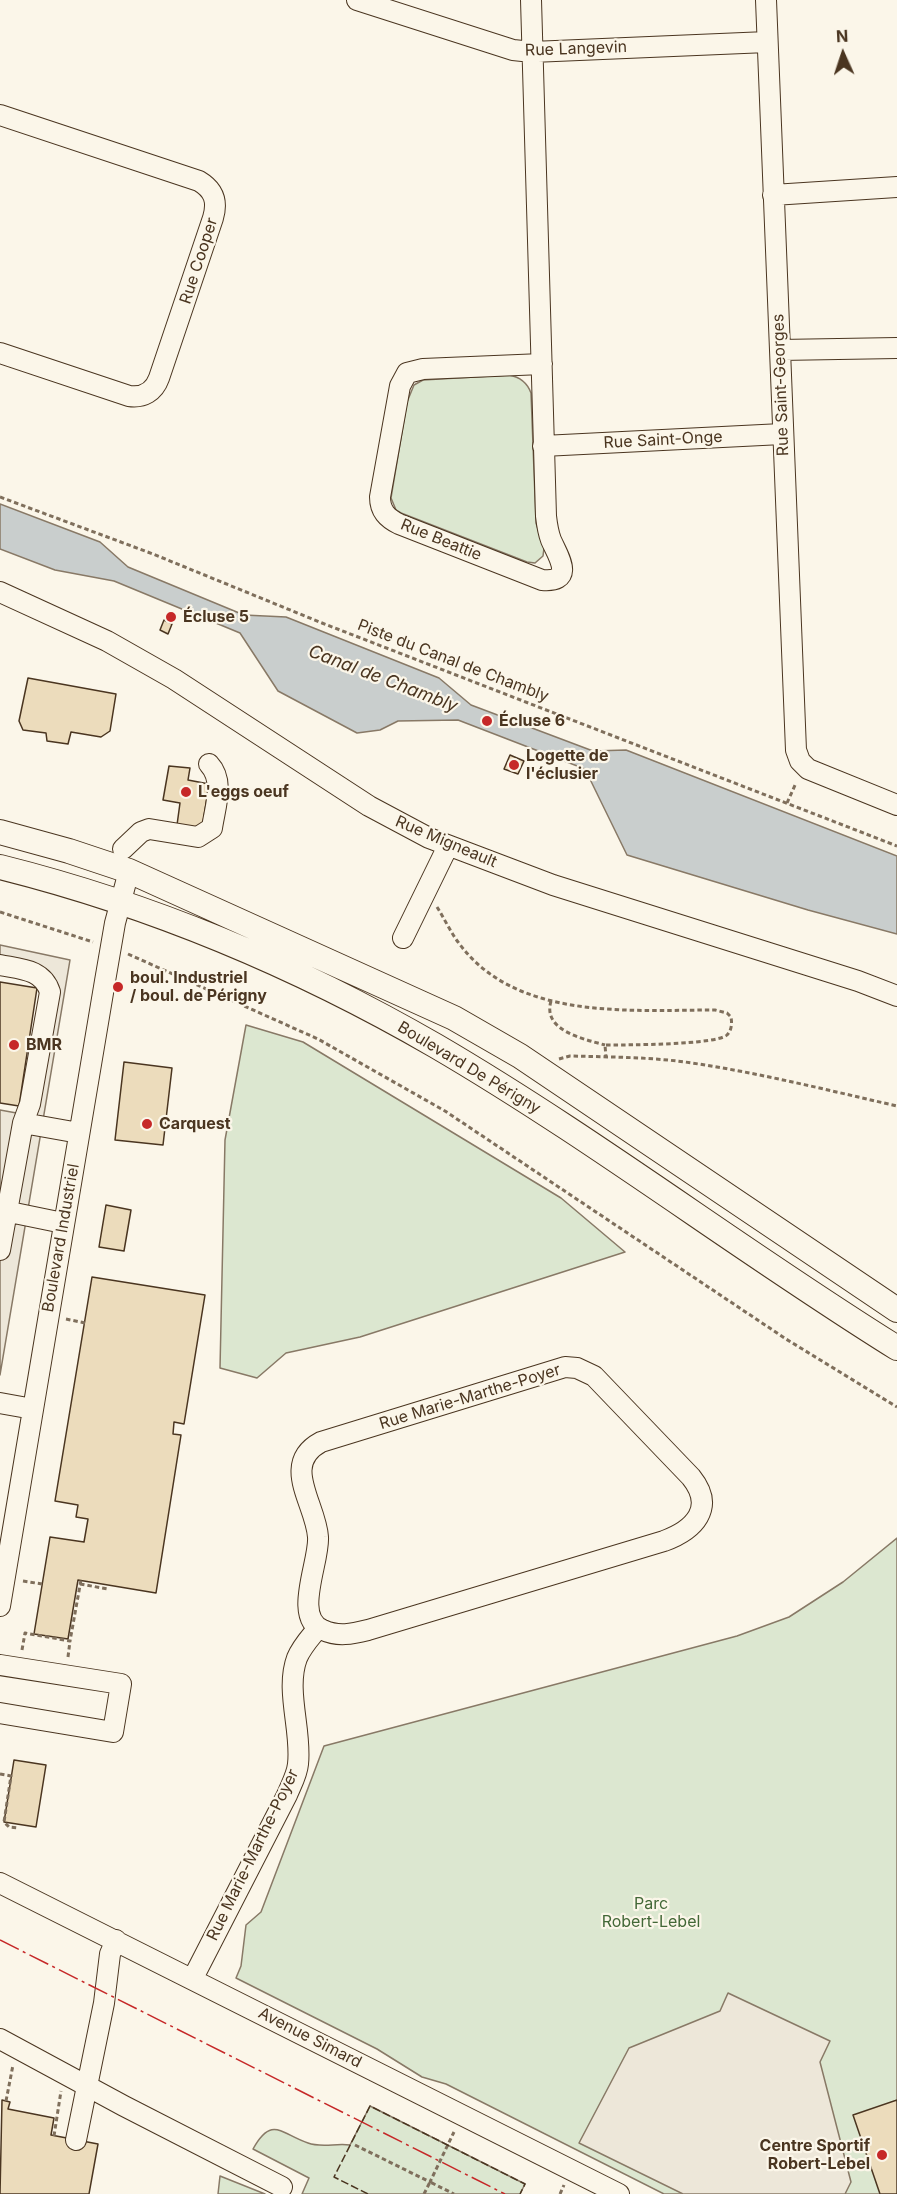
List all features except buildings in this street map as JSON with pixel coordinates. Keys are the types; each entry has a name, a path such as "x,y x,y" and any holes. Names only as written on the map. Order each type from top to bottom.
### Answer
{"main road":[{"name":"Boulevard De Périgny","path":"0,832 126,860 474,1029 545,1073 897,1310"},
{"name":"Boulevard De Périgny","path":"0,867 82,889 186,927 249,953 356,1003 437,1047 519,1096 897,1348"}],"street":[{"name":"Rue Langevin","path":"357,0 501,47 532,52 768,42"},
{"name":"Rue Beattie","path":"531,0 542,364 543,446 547,527 562,562 559,576 554,580 542,580 399,524 382,510 380,497 398,397 402,379 407,373 423,369 542,364"},
{"name":"Rue Saint-Georges","path":"766,0 795,743 798,758 806,767 897,805"},
{"name":"Rue Cooper","path":"0,115 199,181 212,192 216,204 159,378 149,393 129,396 0,353"},
{"path":"773,195 897,187"},
{"path":"780,350 897,348"},
{"name":"Rue Saint-Onge","path":"543,446 782,434"},
{"name":"Rue Migneault","path":"0,592 107,641 174,679 369,806 448,846 553,885 858,981 897,996"},
{"path":"126,860 145,830 154,829 198,837 212,828 218,788 216,774 208,764"},
{"path":"404,938 448,846"},
{"name":"Boulevard Industriel","path":"0,1606 126,860"},
{"path":"0,965 40,975 48,985 50,992 30,1104 23,1123 2,1213 0,1250"},
{"path":"23,1123 79,1133"},
{"path":"2,1213 63,1223"},
{"name":"Rue Marie-Marthe-Poyer","path":"577,1368 594,1376 691,1477 700,1492 700,1510 692,1526 683,1534 664,1541 368,1630 346,1635 318,1628 311,1620 308,1608 318,1536 301,1475 301,1467 306,1454 321,1442 550,1371 577,1368"},
{"path":"0,1403 33,1409"},
{"name":"Rue Marie-Marthe-Poyer","path":"193,1978 297,1772 295,1665 305,1644 318,1628"},
{"path":"0,1665 121,1684 113,1732 0,1713"},
{"name":"Avenue Simard","path":"0,1883 620,2194"},
{"path":"76,2140 104,2002 110,1954 116,1940"},
{"path":"0,2039 282,2187"}],"path":[{"name":"Piste du Canal de Chambly","path":"0,497 153,554 322,623 897,846"},
{"path":"787,803 794,786"},
{"path":"427,890 459,943 506,985 551,1001 578,1006 638,1010 715,1010 727,1013 731,1017 731,1030 720,1039 605,1045 565,1031 555,1024 550,1017 551,1001"},
{"path":"0,912 94,942"},
{"path":"122,952 274,1018 328,1044 407,1088 494,1142 786,1339 897,1407"},
{"path":"605,1045 606,1057"},
{"path":"558,1059 570,1056 683,1062 738,1070 897,1106"},
{"path":"62,1319 85,1323"},
{"path":"19,1580 42,1584"},
{"path":"25,1633 70,1641 80,1582 108,1589"},
{"path":"0,1774 11,1776 4,1822 9,1827 19,1828"},
{"path":"6,2101 12,2070"},
{"path":"54,2136 60,2095"},
{"path":"424,2194 454,2132"},
{"path":"355,2145 454,2194"},
{"path":"560,2194 564,2187"}],"green space":[{"path":"509,375 523,381 531,393 536,523 544,548 543,556 535,563 527,562 401,513 396,510 391,498 407,402 414,385 423,380"},
{"path":"246,1025 303,1042 561,1198 625,1252 360,1337 286,1353 257,1378 220,1368 225,1140"},
{"name":"Parc Robert-Lebel","path":"897,1538 897,2194 664,2194 446,2084 422,2077 377,2049 236,1978 241,1966 246,1925 261,1912 324,1746 737,1636 789,1617 843,1582"},
{"path":"370,2106 525,2184 520,2194 302,2194 309,2178 253,2149 266,2132 272,2130 284,2132 313,2144 350,2145"},
{"path":"220,2176 265,2194 218,2194"}],"shaded area":[{"path":"0,945 70,960 0,1375 0,1110 22,1114 44,983 0,972"},
{"path":"728,1993 830,2041 820,2062 851,2182 845,2194 683,2194 579,2143 629,2048 720,2011"}],"water":[{"name":"Canal de Chambly","path":"0,504 100,542 128,567 244,615 286,617 439,678 471,705 593,751 626,750 897,856 897,934 808,910 627,855 585,769 458,720 398,721 380,730 357,733 278,691 240,633 114,581 55,570 0,549"}],"fence":[{"path":"368,2194 334,2177 370,2106 525,2184 520,2194"}],"power":[{"path":"0,1940 505,2194"}],"place":[{"name":"Écluse 5","path":"171,617"},
{"name":"Écluse 6","path":"487,721"},
{"name":"Logette de l'éclusier","path":"514,765"},
{"name":"L'eggs oeuf","path":"186,792"},
{"name":"boul. Industriel / boul. de Périgny","path":"118,987"},
{"name":"BMR","path":"14,1045"},
{"name":"Carquest","path":"147,1124"},
{"name":"Centre Sportif Robert-Lebel","path":"882,2155"}]}
